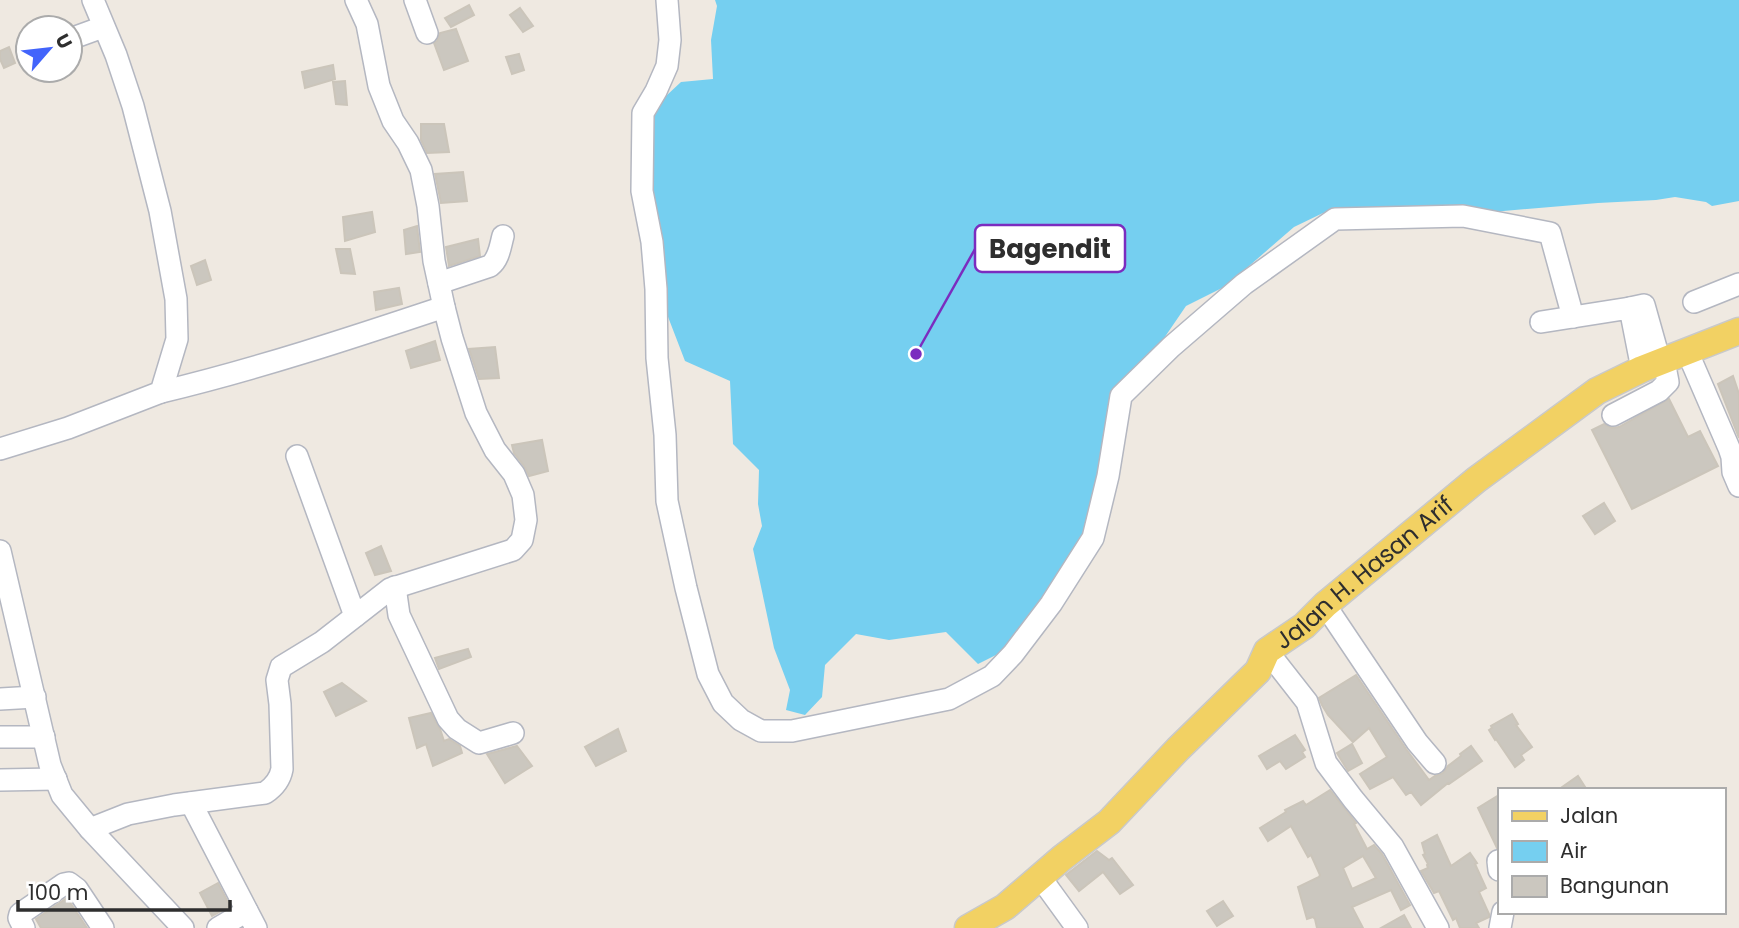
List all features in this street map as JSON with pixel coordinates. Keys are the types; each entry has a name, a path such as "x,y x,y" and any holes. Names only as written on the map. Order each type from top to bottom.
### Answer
{"main road":[{"name":"Jalan H. Hasan Arif","path":"968,928 1005,907 1109,821 1258,671 1267,652 1304,626 1325,605 1476,480 1597,391 1739,331"}],"street":[{"path":"93,0 116,55 133,106 160,211 176,299 177,339 161,392"},
{"path":"90,829 128,814 265,793 273,788 282,769 277,680 281,667 322,642 390,589 513,550 522,540 526,520 523,495 514,474 495,450 477,413 444,307 434,261 421,170 408,143 393,121 379,86 367,24 356,0"},
{"path":"415,0 427,33"},
{"path":"667,0 670,40 667,66 643,113 642,191 656,289 657,358 667,501 708,674 723,703 741,720 761,731 792,731 949,699 992,676 1013,654 1051,604 1093,538 1108,476 1121,396 1171,347 1244,284 1335,219 1463,216 1550,233 1573,317"},
{"path":"84,34 103,27"},
{"path":"439,283 490,267 498,257 502,236"},
{"path":"1694,302 1739,284"},
{"path":"0,449 68,428 161,392 238,372 444,307"},
{"path":"1541,323 1630,308 1663,361 1729,447 1733,472 1739,486"},
{"path":"1613,415 1659,391 1668,382 1663,361"},
{"path":"297,456 355,616"},
{"path":"0,551 50,765 62,795 90,829 183,928"},
{"path":"395,587 399,615 448,719 457,729 479,743 513,733"},
{"path":"1325,605 1417,742 1436,763"},
{"path":"1267,652 1307,702 1326,762 1393,847 1438,928"},
{"path":"0,699 34,697"},
{"path":"0,737 44,737"},
{"path":"0,780 55,779"},
{"path":"191,803 251,919 218,928"},
{"path":"1040,877 1077,928"},
{"path":"24,928 20,914 69,883 77,889 103,928"}],"water":[{"path":"715,0 1739,0 1739,201 1712,206 1706,202 1675,197 1492,212 1407,210 1323,213 1294,227 1226,286 1186,306 1158,347 1116,386 1099,493 1073,560 1031,612 1010,648 978,664 946,632 889,640 856,634 825,665 822,697 805,715 786,710 790,690 774,648 753,549 762,526 758,504 759,470 733,444 730,381 685,361 665,309 638,122 681,82 713,79 711,40 717,6"}],"building":[{"path":"469,5 474,15 451,27 445,18"},
{"path":"520,8 533,26 523,32 510,15"},
{"path":"456,29 468,61 444,70 434,43 440,33"},
{"path":"9,47 14,63 4,68 0,51"},
{"path":"519,54 524,70 512,74 506,57"},
{"path":"333,65 335,79 305,88 302,72"},
{"path":"345,81 347,105 336,104 333,82"},
{"path":"421,124 444,124 449,152 427,153 421,140"},
{"path":"463,172 467,201 441,203 435,174"},
{"path":"372,212 375,232 345,241 343,217"},
{"path":"417,226 420,252 406,254 404,230"},
{"path":"478,239 480,256 449,266 446,247"},
{"path":"336,249 350,249 355,274 341,273"},
{"path":"205,260 211,280 197,285 191,266"},
{"path":"399,288 402,304 376,310 374,292"},
{"path":"435,341 440,360 411,368 406,351"},
{"path":"495,347 499,378 479,379 469,349"},
{"path":"1733,376 1739,394 1739,438 1718,384"},
{"path":"1669,399 1688,437 1700,431 1718,466 1632,509 1592,430 1604,424 1612,428 1619,427"},
{"path":"542,440 548,471 529,476 512,445"},
{"path":"1604,503 1615,521 1595,534 1583,516"},
{"path":"381,546 391,571 375,575 366,553"},
{"path":"468,649 471,657 439,669 435,658"},
{"path":"1356,675 1429,780 1443,773 1471,746 1482,761 1421,805 1411,792 1406,795 1393,777 1370,789 1360,774 1387,757 1369,728 1353,742 1328,715 1319,698"},
{"path":"342,683 366,701 336,716 324,692"},
{"path":"431,713 444,741 449,739 460,746 462,753 433,766 426,744 417,748 409,718"},
{"path":"1512,714 1518,724 1516,725 1532,747 1521,755 1524,760 1515,767 1489,730 1491,726"},
{"path":"618,729 626,751 596,766 585,747"},
{"path":"1295,735 1305,750 1302,752 1305,757 1286,769 1280,761 1267,769 1259,756"},
{"path":"1352,744 1362,763 1348,771 1337,753"},
{"path":"517,746 532,766 505,783 487,754"},
{"path":"1578,776 1586,788 1561,788"},
{"path":"1330,790 1356,823 1354,824 1367,849 1374,845 1382,854 1410,905 1401,910 1391,890 1352,907 1363,928 1317,928 1313,917 1307,919 1298,887 1320,875 1311,855 1308,857 1291,826 1268,841 1260,828 1303,801 1306,805","holes":["1363,856 1376,878 1352,889 1343,868"]},
{"path":"1498,796 1498,848 1497,848 1478,808"},
{"path":"1437,835 1451,866 1470,853 1477,863 1475,864 1486,888 1479,892 1489,914 1489,917 1476,923 1479,928 1460,928 1456,918 1453,920 1439,891 1434,893 1421,871 1428,868 1422,843"},
{"path":"1097,851 1109,860 1112,858 1133,885 1120,894 1103,872 1079,891 1066,875"},
{"path":"218,883 230,906 212,916 200,893"},
{"path":"67,898 87,928 41,928 36,919"},
{"path":"1223,901 1233,916 1217,926 1207,911"},
{"path":"1404,915 1411,928 1381,928"}],"place":[{"name":"Bagendit","path":"916,354"}]}
